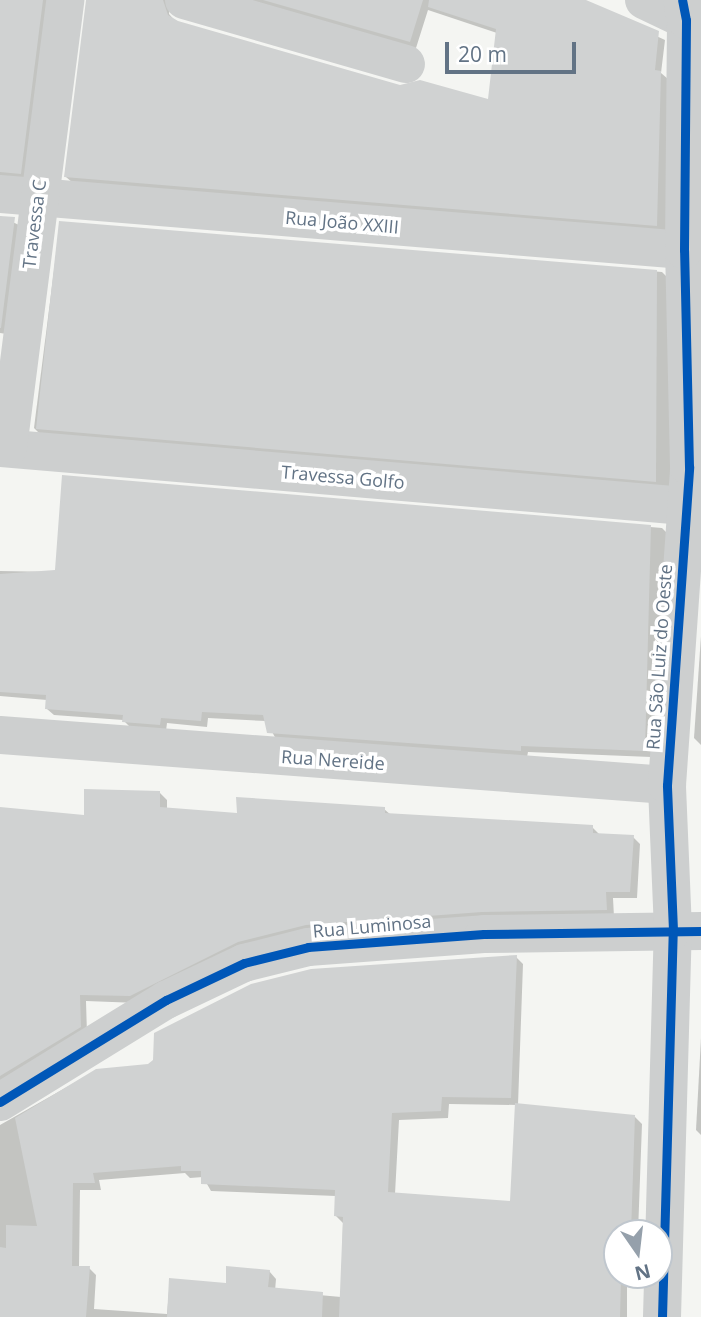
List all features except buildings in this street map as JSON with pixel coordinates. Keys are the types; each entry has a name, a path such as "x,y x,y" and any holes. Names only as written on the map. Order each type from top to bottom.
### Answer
{"street":[{"name":"Travessa C","path":"4,448 18,195 65,0"},
{"path":"184,0 406,64"},
{"path":"644,0 690,19"},
{"name":"Rua São Luiz do Oeste","path":"662,1317 687,931 667,785 685,506 695,466 684,250 690,19"},
{"name":"Rua João XXIII","path":"18,195 684,250"},
{"name":"Travessa Golfo","path":"4,448 685,506"},
{"name":"Rua Nereide","path":"0,735 667,785"},
{"name":"Rua Luminosa","path":"0,1102 166,1000 244,963 308,947 484,934 687,931"}],"cycle path":[{"path":"662,1317 673,930 667,785 689,467 684,250 686,20 682,0"},
{"path":"0,1102 166,1000 244,963 308,947 484,934 701,931"}]}
